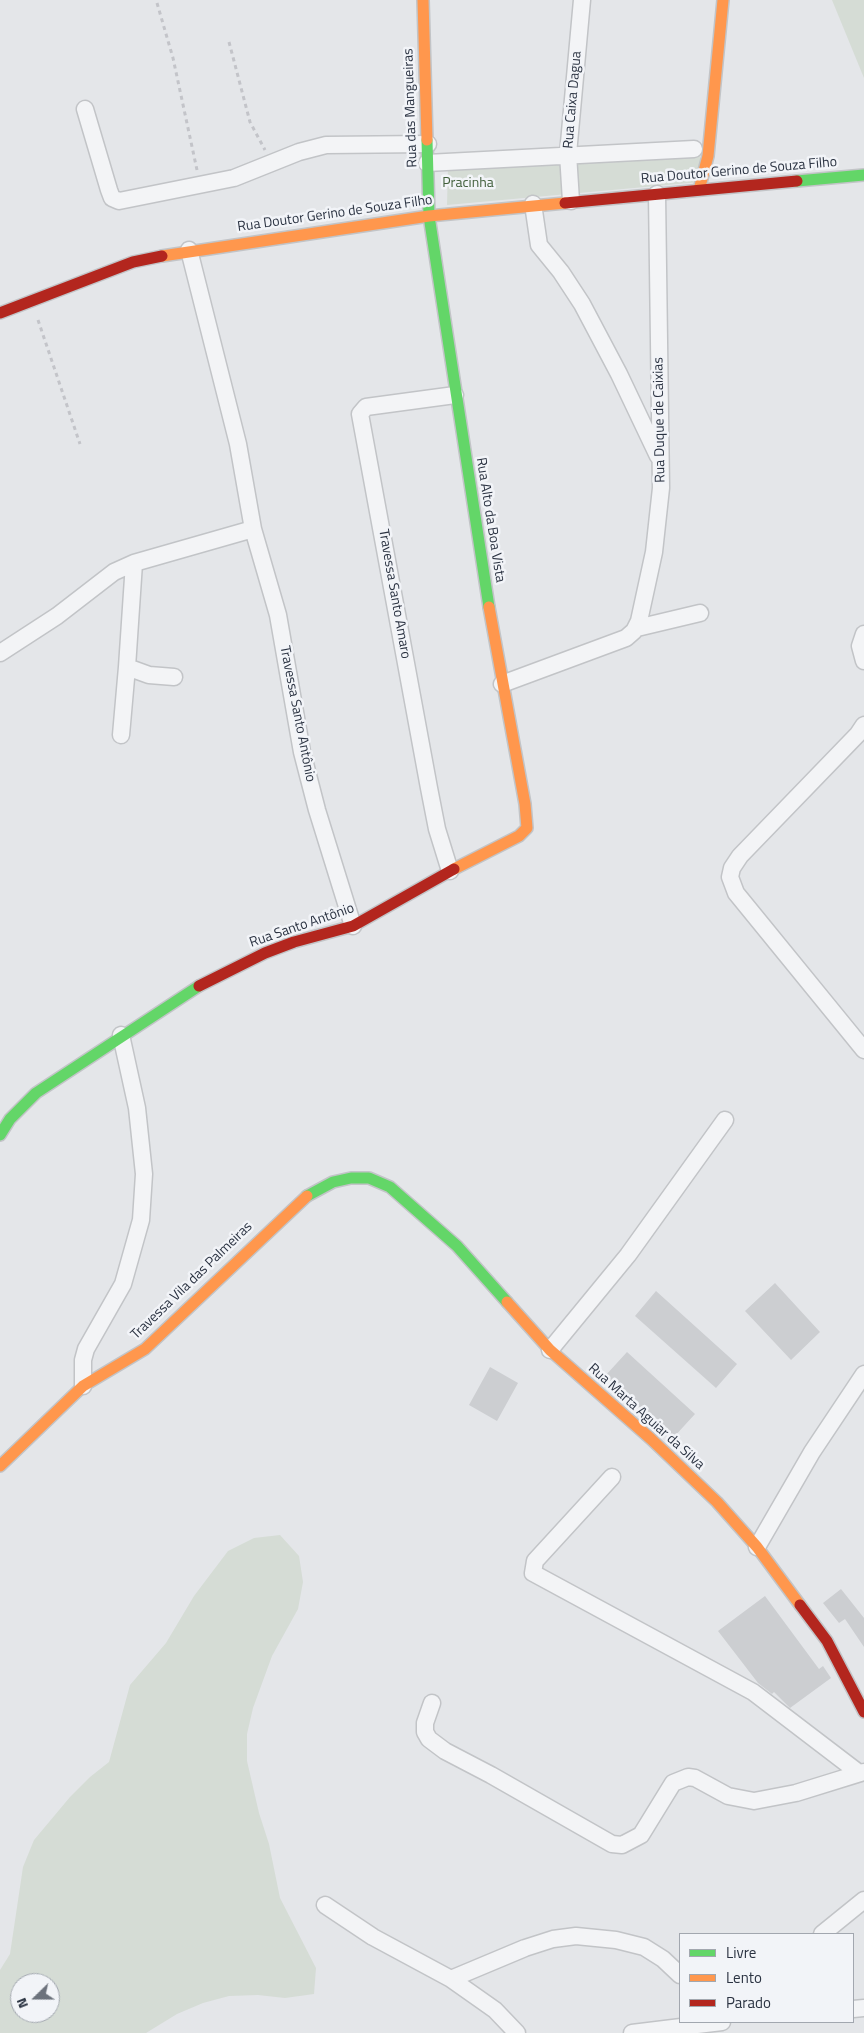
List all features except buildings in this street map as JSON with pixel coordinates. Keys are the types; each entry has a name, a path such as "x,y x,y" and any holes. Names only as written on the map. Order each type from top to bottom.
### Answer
{"street":[{"name":"Rua das Mangueiras","path":"423,0 429,216"},
{"name":"Rua Caixa Dagua","path":"571,201 568,154 582,0"},
{"path":"699,190 701,152 723,0"},
{"path":"85,109 109,190 115,200 124,200 201,185 257,170 299,152 326,145 428,144"},
{"path":"428,163 568,154 701,152 725,179"},
{"name":"Rua Doutor Gerino de Souza Filho","path":"0,313 133,262 189,250 429,216 533,204 699,190 725,179 864,175"},
{"name":"Rua Duque de Caixias","path":"631,633 654,552 661,488 657,194"},
{"path":"533,204 539,245 561,272 582,304 619,374 660,461"},
{"name":"Rua Alto da Boa Vista","path":"429,216 455,395 502,684 525,804 527,828"},
{"name":"Travessa Santo Antônio","path":"189,250 236,436 253,529 278,615 302,752 317,810 353,926"},
{"name":"Travessa Santo Amaro","path":"450,871 437,829 376,491 360,414 366,407 455,395"},
{"path":"0,653 67,609 101,580 134,563 253,529"},
{"path":"121,734 134,563"},
{"path":"502,684 631,633 700,613"},
{"path":"864,634 860,646 864,661"},
{"path":"127,667 149,675 174,677"},
{"path":"864,725 858,734 740,856 732,868 730,877 736,893 864,1050"},
{"name":"Rua Santo Antônio","path":"0,1135 10,1119 36,1093 121,1035 186,994 242,963 294,942 353,926 450,871 519,836 527,828"},
{"path":"84,1386 83,1366 86,1349 123,1284 141,1220 144,1174 137,1108 121,1035"},
{"path":"550,1350 628,1255 725,1120"},
{"name":"Travessa Vila das Palmeiras","path":"0,1466 84,1386 145,1348 301,1199 333,1182 351,1178 369,1178"},
{"name":"Rua Marta Aguiar da Silva","path":"369,1178 390,1187 457,1246 550,1350 651,1439 717,1502 757,1547 827,1641 864,1712"},
{"path":"757,1547 812,1452 864,1374"},
{"path":"612,1476 535,1561 533,1573 753,1692 862,1772"},
{"path":"432,1703 425,1723 425,1732 429,1739 445,1752 491,1775 612,1844 622,1846 641,1834 672,1784 688,1776 728,1796 754,1801 796,1793 862,1772"},
{"path":"823,1933 864,1900"},
{"path":"325,1905 373,1937 451,1979 495,2010 517,2033"},
{"path":"451,1979 526,1948 553,1939 576,1936 616,1940 644,1947 663,1959 679,1974"},
{"path":"632,2033 714,2023"}],"path":[{"path":"157,3 173,58 201,185"},
{"path":"229,42 250,122 255,134"},
{"path":"31,300 80,444"}],"green space":[{"path":"832,0 864,0 864,78"},
{"name":"Pracinha","path":"700,150 700,182 447,205 448,167"},
{"path":"280,1535 299,1556 303,1582 298,1609 272,1656 253,1708 247,1734 247,1761 259,1813 269,1844 280,1898 316,1968 314,1994 285,1998 258,1995 229,1996 203,2003 177,2014 146,2033 0,2033 0,1970 10,1954 23,1867 34,1840 70,1797 90,1777 109,1762 130,1685 166,1643 194,1596 228,1551 254,1538"}],"traffic: fast":[{"path":"427,140 429,216 489,607"},
{"path":"797,181 864,175"},
{"path":"0,1135 10,1119 36,1093 199,986"},
{"path":"307,1196 333,1182 351,1178 369,1178 390,1187 457,1246 507,1302"}],"traffic: slow":[{"path":"423,0 427,140"},
{"path":"699,190 708,156 723,0"},
{"path":"162,256 429,216 565,203"},
{"path":"454,869 519,836 527,828 525,804 489,607"},
{"path":"0,1466 83,1386 145,1349 307,1196"},
{"path":"507,1302 550,1350 651,1439 717,1502 757,1547 800,1605"}],"traffic: jam":[{"path":"565,203 797,181"},
{"path":"0,313 133,262 162,256"},
{"path":"199,986 265,953 294,942 353,926 454,869"},
{"path":"800,1605 827,1641 864,1712"}]}
